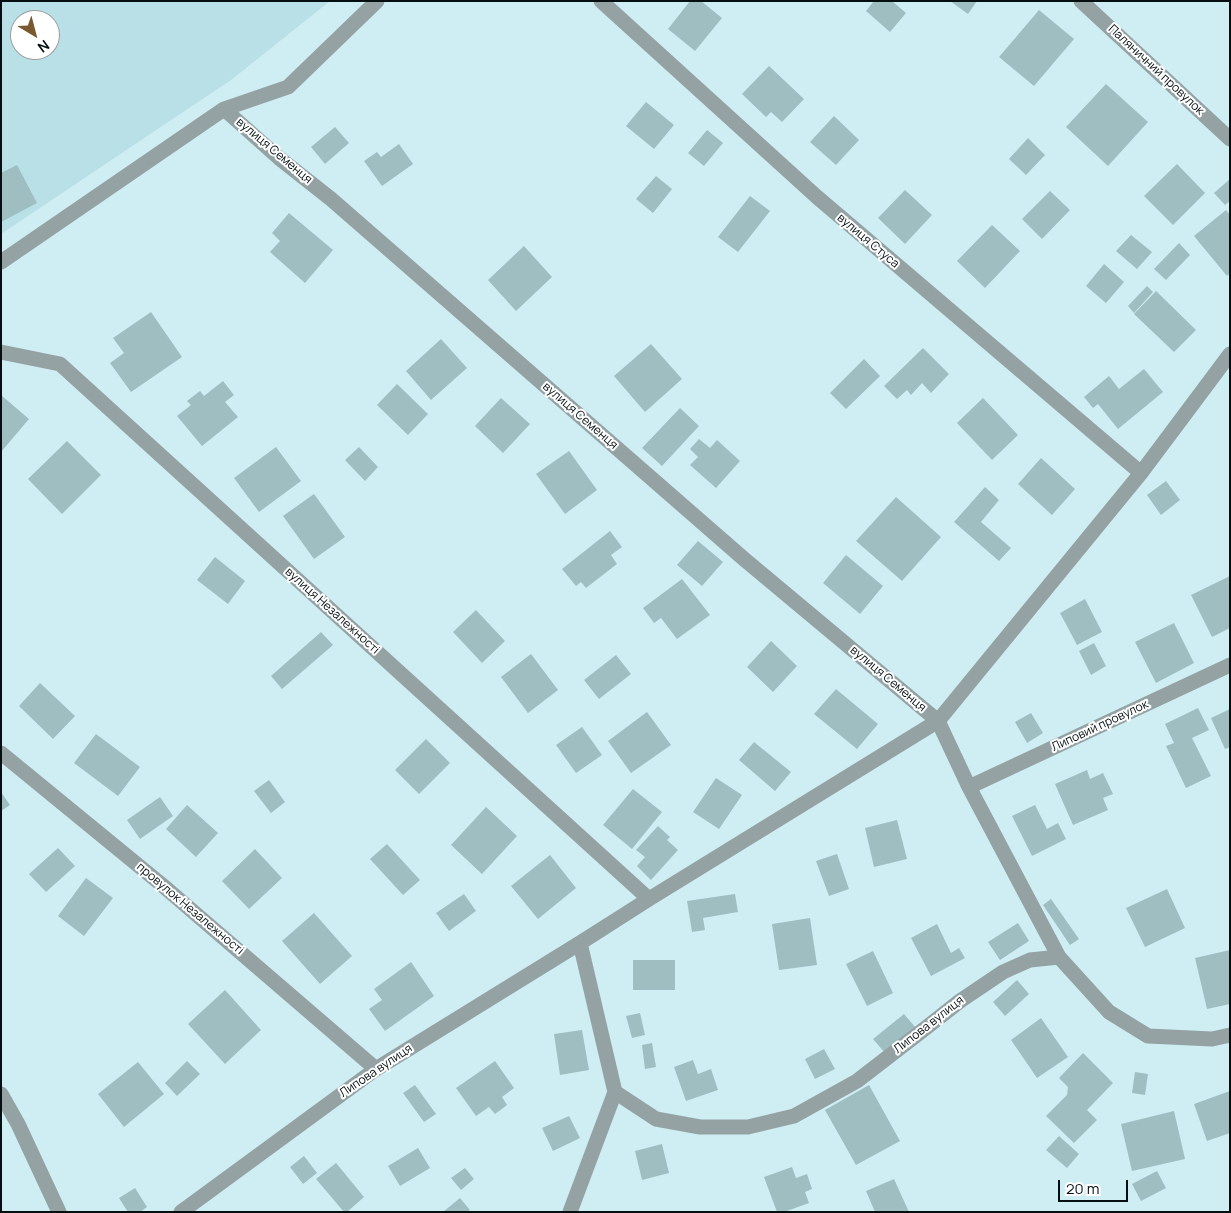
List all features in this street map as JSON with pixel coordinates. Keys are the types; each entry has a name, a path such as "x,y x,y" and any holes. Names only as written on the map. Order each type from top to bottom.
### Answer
{"street":[{"path":"1,262 224,109 288,87 378,1"},
{"name":"вулиця Стуса","path":"601,1 816,197 1141,473"},
{"name":"Паляничний провулок","path":"1082,1 1230,139"},
{"name":"вулиця Семенця","path":"224,109 279,158 332,198 744,559 938,721"},
{"name":"вулиця Незалежності","path":"1,352 60,364 649,899"},
{"name":"Липова вулиця","path":"181,1212 376,1069 938,721 1141,473 1230,354"},
{"name":"Липовий провулок","path":"969,787 1230,665"},
{"path":"938,721 969,787 1059,957 1108,1012 1148,1036 1212,1039 1230,1035"},
{"name":"провулок Незалежності","path":"1,753 161,884 376,1069"},
{"path":"570,1212 615,1092 580,943"},
{"name":"Липова вулиця","path":"615,1092 656,1119 700,1127 748,1126 794,1116 856,1081 928,1027 960,1000 1003,972 1030,960 1059,957"},
{"path":"1,1094 18,1124 59,1212"}],"shaded area":[{"path":"1,1 330,1 231,80 1,234"}],"building":[{"path":"690,1 701,1 722,18 695,51 668,29"},
{"path":"874,1 892,1 906,13 890,32 866,11"},
{"path":"950,1 977,1 968,14"},
{"path":"1039,10 1074,39 1034,86 999,57"},
{"path":"769,66 804,99 782,122 771,112 766,117 742,94"},
{"path":"1106,84 1148,122 1108,166 1066,127"},
{"path":"646,102 674,125 654,149 626,126"},
{"path":"834,116 859,140 836,165 810,142"},
{"path":"335,127 349,143 325,164 311,147"},
{"path":"707,130 723,143 704,166 688,153"},
{"path":"1028,138 1045,155 1026,175 1009,159"},
{"path":"399,144 413,164 382,186 364,161 377,152 381,157"},
{"path":"1177,164 1205,193 1173,225 1144,196"},
{"path":"17,165 37,203 1,222 1,173"},
{"path":"656,176 672,189 653,213 636,199"},
{"path":"1230,179 1230,201 1225,205 1214,193"},
{"path":"905,190 932,215 905,244 878,218"},
{"path":"1050,191 1070,210 1042,239 1022,219"},
{"path":"750,196 770,211 738,252 718,237"},
{"path":"1226,210 1230,215 1230,273 1227,276 1194,236"},
{"path":"289,213 333,250 305,283 270,252 280,241 272,233"},
{"path":"992,225 1020,251 985,288 957,261"},
{"path":"1131,235 1152,252 1137,269 1116,251"},
{"path":"1179,243 1190,255 1166,280 1154,269"},
{"path":"524,246 552,277 516,311 488,280"},
{"path":"1104,264 1124,282 1106,303 1086,286"},
{"path":"1147,286 1153,292 1134,313 1128,306"},
{"path":"1156,291 1196,330 1174,352 1134,314"},
{"path":"151,312 182,357 131,392 110,363 124,353 113,338"},
{"path":"441,339 467,368 431,400 406,371"},
{"path":"651,344 682,379 645,412 614,376"},
{"path":"923,348 949,374 931,393 922,383 911,395 907,390 897,399 884,386"},
{"path":"864,359 880,376 846,409 830,393"},
{"path":"1144,369 1163,392 1118,429 1098,404 1093,408 1084,397 1109,376 1119,389"},
{"path":"223,381 234,395 225,402 238,417 202,446 177,416 191,405 187,401 200,391 204,396"},
{"path":"397,384 428,414 408,435 377,405"},
{"path":"1,395 29,419 1,452"},
{"path":"501,398 530,424 503,453 475,426"},
{"path":"983,398 1018,435 992,460 957,423"},
{"path":"680,408 699,426 662,466 642,448"},
{"path":"699,439 710,448 717,440 740,461 716,488 690,465 698,457 690,449"},
{"path":"67,441 101,475 62,514 28,479"},
{"path":"276,447 301,481 259,512 234,478"},
{"path":"359,447 378,467 365,481 345,460"},
{"path":"569,451 597,490 565,514 536,474"},
{"path":"1041,458 1075,489 1052,515 1018,484"},
{"path":"1166,481 1180,500 1161,515 1147,495"},
{"path":"985,487 999,500 981,522 1011,548 999,561 954,522"},
{"path":"314,494 345,537 314,559 283,516"},
{"path":"896,497 941,537 902,581 856,541"},
{"path":"610,531 622,547 611,555 617,564 586,588 581,582 576,586 562,569"},
{"path":"698,541 723,562 702,586 677,565"},
{"path":"846,555 883,586 860,614 823,583"},
{"path":"215,557 245,581 228,604 197,580"},
{"path":"1230,576 1230,628 1212,637 1191,595"},
{"path":"682,579 710,615 677,639 661,618 654,623 643,608"},
{"path":"1085,599 1102,632 1077,645 1060,613"},
{"path":"476,610 505,641 482,663 453,632"},
{"path":"1174,623 1194,663 1156,683 1135,642"},
{"path":"321,632 333,645 282,689 271,676"},
{"path":"771,641 797,666 773,692 747,667"},
{"path":"1094,643 1106,666 1091,675 1079,651"},
{"path":"531,654 558,690 528,713 501,677"},
{"path":"616,655 631,674 599,699 584,680"},
{"path":"40,683 75,716 53,739 19,706"},
{"path":"836,689 878,724 857,749 814,714"},
{"path":"1198,708 1209,730 1192,738 1211,776 1186,788 1166,746 1174,743 1165,724"},
{"path":"1230,709 1230,747 1225,749 1211,718"},
{"path":"647,712 671,745 631,773 608,741"},
{"path":"1031,713 1043,733 1027,743 1015,722"},
{"path":"582,727 602,755 576,773 556,745"},
{"path":"96,734 140,767 118,796 74,763"},
{"path":"426,739 450,763 419,794 395,770"},
{"path":"754,742 791,772 775,791 739,760"},
{"path":"1087,770 1090,779 1103,773 1113,794 1103,798 1108,810 1073,825 1055,784"},
{"path":"716,778 742,795 719,829 693,812"},
{"path":"269,780 285,802 271,813 254,791"},
{"path":"633,789 662,812 632,849 603,825"},
{"path":"1,792 10,805 1,811"},
{"path":"160,797 173,816 140,839 127,820"},
{"path":"187,805 218,833 196,857 166,829"},
{"path":"1035,805 1047,829 1058,823 1066,839 1032,856 1012,816"},
{"path":"486,807 517,836 482,874 451,845"},
{"path":"897,820 907,859 874,867 865,828"},
{"path":"658,826 670,837 667,840 678,850 651,880 637,866 645,857 636,850"},
{"path":"387,844 420,880 403,895 370,859"},
{"path":"58,848 75,866 46,892 29,874"},
{"path":"255,849 282,878 249,909 222,881"},
{"path":"837,854 849,889 829,896 816,861"},
{"path":"550,855 576,888 538,919 511,886"},
{"path":"86,878 113,898 84,936 58,916"},
{"path":"1167,889 1185,928 1145,947 1126,908"},
{"path":"464,894 476,911 449,931 436,913"},
{"path":"735,894 738,912 703,918 705,930 692,932 687,901"},
{"path":"1051,899 1079,939 1070,945 1043,905"},
{"path":"314,913 352,956 320,984 282,941"},
{"path":"810,918 817,965 779,970 772,924"},
{"path":"1018,923 1029,941 1000,960 988,942"},
{"path":"937,924 951,953 959,948 965,958 931,976 911,938"},
{"path":"1230,950 1230,1004 1207,1009 1195,958"},
{"path":"873,951 893,993 867,1006 846,964"},
{"path":"633,960 675,960 675,990 633,990"},
{"path":"411,962 434,996 385,1031 369,1009 382,1000 374,989"},
{"path":"1017,980 1029,994 1005,1016 993,1002"},
{"path":"225,990 261,1030 225,1064 188,1024"},
{"path":"640,1013 645,1035 632,1038 626,1016"},
{"path":"904,1014 916,1028 885,1053 873,1039"},
{"path":"1041,1018 1068,1057 1037,1078 1011,1040"},
{"path":"582,1030 589,1070 560,1075 554,1034"},
{"path":"652,1043 656,1067 645,1069 642,1045"},
{"path":"824,1049 835,1069 815,1079 805,1059"},
{"path":"1083,1053 1113,1083 1087,1110 1097,1120 1074,1143 1046,1116 1067,1095 1068,1087 1059,1078"},
{"path":"693,1060 698,1074 711,1069 718,1090 686,1101 674,1067"},
{"path":"187,1061 200,1074 177,1096 165,1083"},
{"path":"495,1061 514,1088 502,1097 507,1105 495,1114 489,1107 476,1116 456,1088"},
{"path":"138,1062 164,1094 124,1127 98,1094"},
{"path":"1135,1072 1148,1074 1145,1095 1132,1093"},
{"path":"415,1085 436,1114 424,1122 403,1093"},
{"path":"869,1085 900,1141 856,1165 825,1110"},
{"path":"1230,1091 1230,1133 1207,1141 1194,1104"},
{"path":"1174,1111 1185,1159 1132,1171 1121,1124"},
{"path":"569,1116 580,1138 553,1151 542,1128"},
{"path":"1059,1136 1079,1154 1067,1168 1046,1150"},
{"path":"662,1144 669,1173 642,1180 635,1151"},
{"path":"418,1148 430,1168 400,1186 388,1166"},
{"path":"304,1156 317,1173 303,1184 290,1167"},
{"path":"336,1163 364,1197 347,1212 344,1212 316,1179"},
{"path":"792,1167 796,1178 807,1174 812,1189 805,1192 809,1203 784,1212 777,1212 764,1177"},
{"path":"465,1168 474,1179 461,1190 451,1178"},
{"path":"1157,1171 1166,1188 1141,1201 1132,1184"},
{"path":"894,1179 909,1212 875,1212 866,1191"},
{"path":"135,1188 147,1207 140,1212 128,1212 119,1198"},
{"path":"460,1198 470,1210 467,1212 443,1212"}]}
